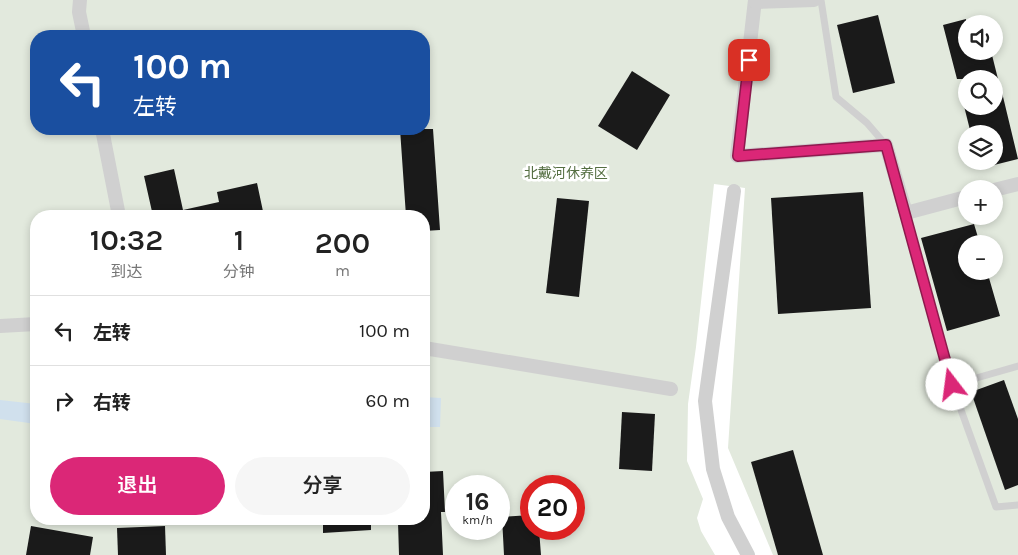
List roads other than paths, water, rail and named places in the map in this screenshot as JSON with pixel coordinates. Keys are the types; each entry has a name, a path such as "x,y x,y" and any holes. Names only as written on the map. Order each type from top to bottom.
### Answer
{"street":[{"path":"80,0 79,12 83,30"},
{"path":"814,0 755,1 738,156 886,145 906,213 958,199"},
{"path":"103,135 118,210"},
{"path":"1003,188 1018,184"},
{"path":"734,191 705,401 713,469 728,517 748,555"},
{"path":"0,326 30,324"},
{"path":"430,349 671,389"}],"lane":[{"path":"821,0 836,97 867,123 886,145"},
{"path":"906,213 952,385 996,508 1018,505"},
{"path":"952,385 1018,366"}],"water":[{"path":"430,397 441,398 440,427 430,427"},
{"path":"0,400 30,403 30,423 0,419"}],"park label":[{"name":"北戴河休养区","path":"566,173"}]}
